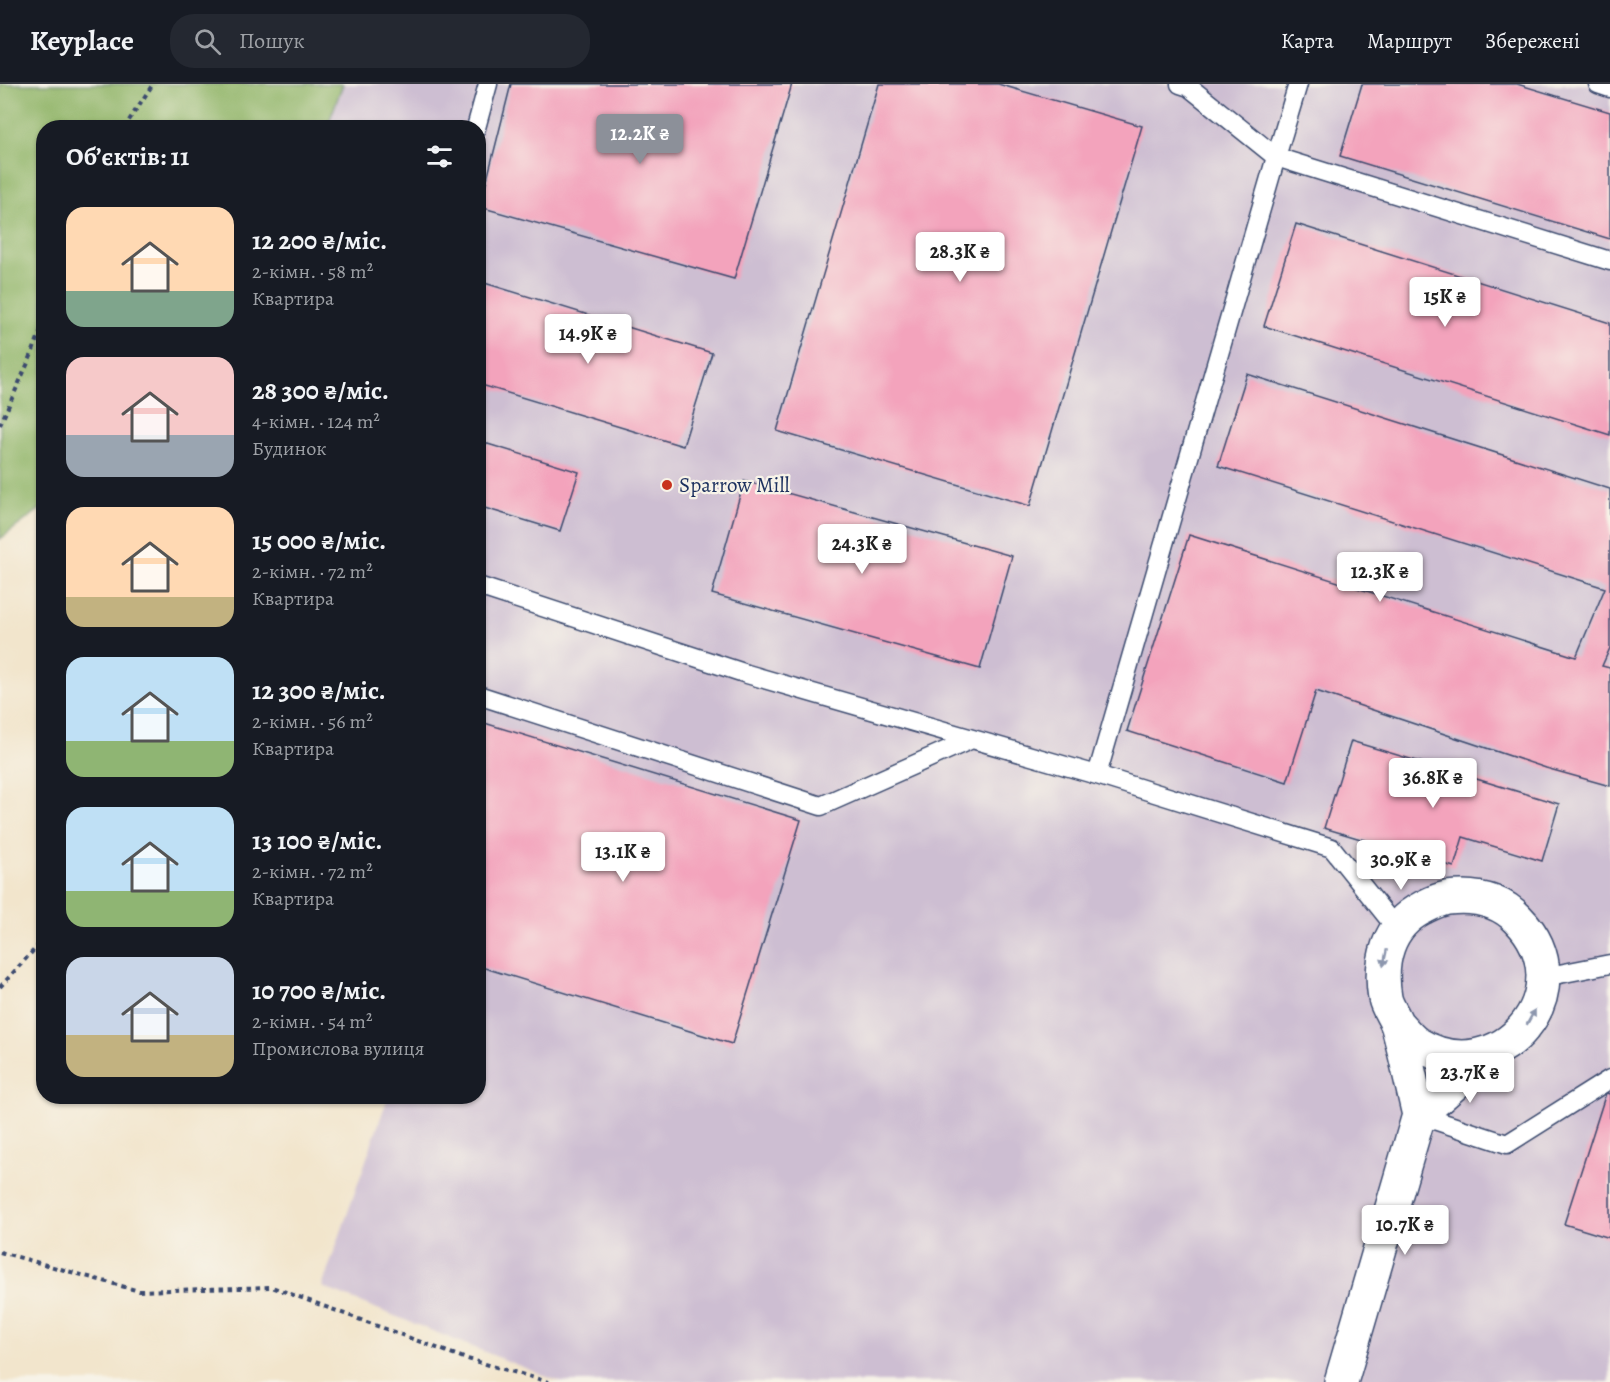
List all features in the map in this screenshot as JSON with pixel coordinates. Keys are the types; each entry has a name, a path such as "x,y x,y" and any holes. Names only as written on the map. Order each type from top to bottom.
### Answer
{"street":[{"path":"1341,1382 1419,1115 1397,1024 1386,1001 1382,976 1386,951 1396,928 1416,911 1438,899 1464,896 1488,900 1511,912 1529,930 1540,952 1544,977 1539,1002 1528,1024 1510,1042 1488,1054 1419,1115"},
{"path":"1397,1024 1414,1042 1437,1054 1462,1058 1488,1054"}],"lane":[{"path":"478,120 488,84"},
{"path":"1180,84 1189,87 1276,156 1610,261"},
{"path":"1097,775 1298,84"},
{"path":"1598,84 1610,88"},
{"path":"486,589 747,674 1097,775 1332,848 1396,928"},
{"path":"486,697 821,806 972,739"},
{"path":"1544,977 1610,964"},
{"path":"1419,1115 1507,1144 1610,1078"}],"path":[{"path":"129,120 153,84"},
{"path":"0,425 36,343"},
{"path":"0,987 36,948"},
{"path":"0,1252 139,1291 272,1287 464,1358 549,1382"}],"shaded area":[{"path":"343,84 1610,84 1610,1382 560,1382 322,1287 386,1104 486,1104 486,120 330,120"}],"green space":[{"path":"0,84 343,84 330,120 36,120 36,512 0,539"}],"building":[{"path":"511,84 792,84 734,279 486,209 486,183"},
{"path":"879,84 998,84 1142,126 1030,506 777,431"},
{"path":"1362,84 1517,84 1610,112 1610,239 1340,156"},
{"path":"1296,224 1610,323 1610,435 1264,326"},
{"path":"486,283 712,353 683,446 486,386"},
{"path":"1247,374 1610,489 1610,648 1602,666 1610,668 1610,786 1546,768 1316,691 1287,782 1127,731 1189,535 1576,657 1605,588 1218,466"},
{"path":"486,443 579,472 560,531 486,508"},
{"path":"744,481 1012,556 980,669 712,594"},
{"path":"486,723 801,820 732,1044 486,968"},
{"path":"1351,741 1559,804 1542,861 1463,837 1454,867 1324,828"},
{"path":"1606,1093 1610,1094 1610,1238 1564,1224"}],"place":[{"name":"Sparrow Mill","path":"667,485"}]}
